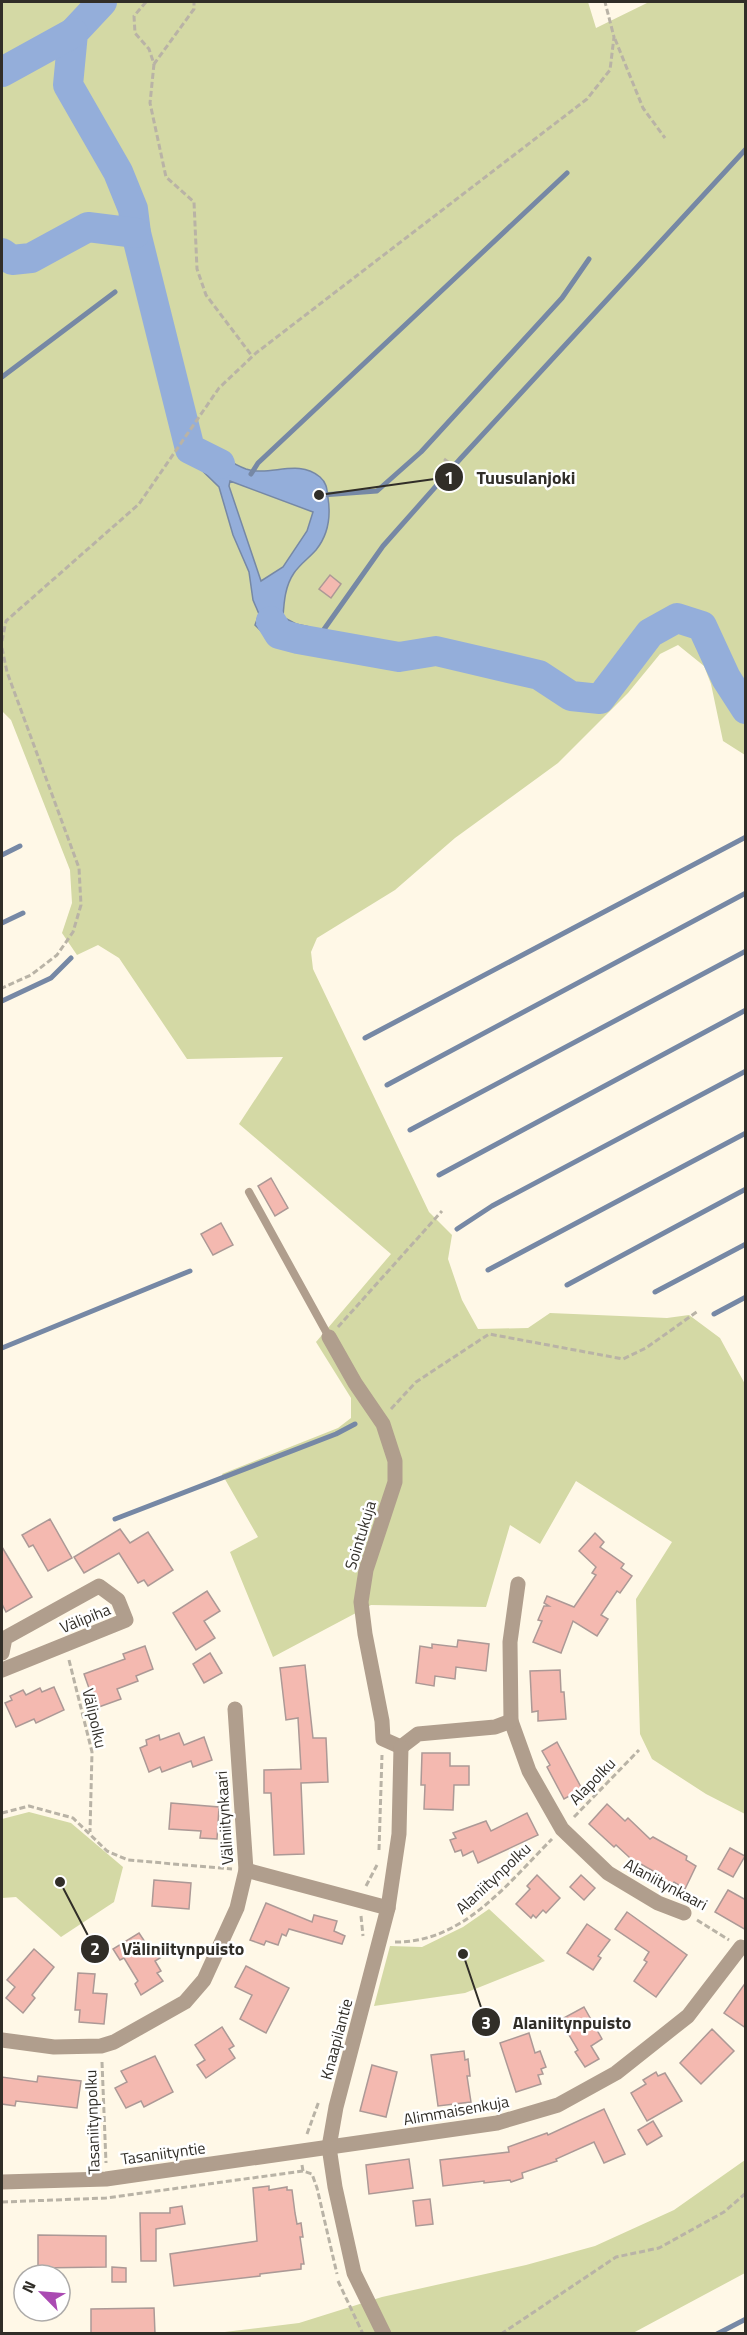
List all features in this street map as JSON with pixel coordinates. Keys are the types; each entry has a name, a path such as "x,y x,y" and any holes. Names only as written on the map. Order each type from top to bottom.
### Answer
{"street":[{"name":"Sointukuja","path":"329,1337 355,1383 383,1424 395,1461 395,1482 366,1570 361,1602 382,1721 383,1739"},
{"name":"Alaniitynkaari","path":"518,1584 510,1642 511,1721 529,1771 562,1829 608,1873 658,1903 684,1912"},
{"name":"Välipiha","path":"2,1653 5,1638 99,1586 118,1600 126,1620 2,1670"},
{"name":"Väliniitynkaari","path":"2,2040 54,2047 101,2046 114,2042 185,2002 204,1980 237,1908 246,1870 235,1709"},
{"path":"383,1739 401,1747 418,1734 495,1727 511,1721"},
{"name":"Knaapilantie","path":"384,2334 354,2272 335,2187 329,2147 336,2107 388,1908 399,1834 401,1747"},
{"path":"246,1870 388,1908"},
{"name":"Alimmaisenkuja","path":"329,2147 497,2124 558,2105 616,2073 688,2016 741,1947"},
{"name":"Tasaniityntie","path":"2,2182 106,2180 329,2147"}],"lane":[{"path":"249,1192 329,1337"}],"path":[{"path":"146,2 134,16 135,33 149,49 154,64 150,103 166,177 194,202 197,269 206,295 252,356"},
{"path":"154,64 194,9 194,2"},
{"path":"605,2 614,37 643,108 665,138"},
{"path":"2,641 6,621 139,504 219,388 252,356 587,99 610,70 614,37"},
{"path":"444,459 463,473"},
{"path":"2,648 7,672 79,868 81,905 73,932 57,955 31,975 2,988"},
{"path":"329,1337 442,1211"},
{"path":"383,1424 394,1403 416,1382 489,1334 622,1359 646,1348 698,1311"},
{"name":"Välipolku","path":"65,1646 92,1752 90,1832"},
{"path":"379,1851 383,1739"},
{"name":"Alapolku","path":"562,1829 639,1750"},
{"path":"2,1813 30,1806 73,1818 107,1851 128,1860 246,1870"},
{"name":"Alaniitynpolku","path":"361,1902 363,1938 408,1942 429,1938 460,1925 486,1904 562,1829"},
{"path":"361,1902 365,1886 379,1862"},
{"name":"Alaniitynkaari","path":"684,1912 741,1947"},
{"name":"Tasaniitynpolku","path":"101,2046 106,2198"},
{"path":"300,2151 300,2140 307,2135 322,2091"},
{"path":"2,2202 106,2198 303,2171"},
{"path":"501,2334 616,2257 659,2248 724,2212 746,2193"}],"green space":[{"path":"2,2 588,2 596,28 649,2 745,2 745,755 723,741 711,684 704,666 678,645 660,654 628,693 558,763 455,838 395,890 317,938 311,952 313,969 429,1212 452,1235 448,1259 462,1300 478,1329 528,1328 550,1313 667,1318 689,1315 720,1338 745,1384 745,1814 706,1794 652,1759 640,1734 636,1599 672,1542 576,1481 540,1544 510,1525 486,1607 371,1605 273,1657 230,1552 258,1537 222,1474 338,1428 351,1418 351,1398 316,1342 391,1254 239,1124 283,1057 187,1059 119,958 98,945 77,955 62,933 72,903 70,870 11,720 2,711"},
{"path":"29,1812 71,1823 123,1867 114,1902 61,1937 16,1897 2,1898 2,1819"},
{"path":"489,1909 545,1961 465,1993 374,2006 390,1946 422,1947 463,1927"},
{"path":"745,2160 745,2273 633,2333 208,2334 299,2323 382,2297 526,2265 595,2246 674,2210"}],"water":[{"path":"196,436 226,458 246,469 265,471 303,469 320,477 324,482 329,505 326,532 316,550 294,573 285,600 283,617 296,624 310,627 301,650 262,632 255,625 259,614 253,600 249,572 233,535 219,487 182,451","holes":["230,481 313,512 307,531 283,567 261,581 229,486"]}],"building":[{"path":"330,575 341,584 331,598 319,589"},
{"path":"271,1178 288,1208 275,1216 258,1186"},
{"path":"221,1223 233,1245 213,1255 201,1234"},
{"path":"50,1519 72,1558 48,1571 33,1545 29,1547 22,1535"},
{"path":"120,1529 130,1543 148,1532 173,1570 148,1586 144,1580 138,1583 119,1553 84,1573 74,1557"},
{"path":"595,1533 604,1542 600,1547 624,1564 621,1568 632,1576 620,1593 617,1591 601,1615 608,1619 597,1636 573,1621 561,1653 533,1642 542,1621 538,1620 544,1606 549,1606 544,1603 547,1596 574,1607 596,1575 592,1573 596,1567 579,1551"},
{"path":"2,1547 32,1597 6,1612 2,1604"},
{"path":"207,1591 220,1611 204,1621 215,1638 196,1650 173,1613"},
{"path":"458,1640 489,1644 486,1671 456,1667 455,1679 435,1676 434,1686 416,1683 420,1646 432,1648 432,1644 457,1647"},
{"path":"145,1646 153,1669 136,1676 138,1681 117,1689 121,1699 96,1708 84,1674 125,1659 123,1654"},
{"path":"210,1653 222,1673 204,1683 193,1664"},
{"path":"305,1665 313,1738 326,1738 328,1782 301,1783 304,1854 274,1855 271,1793 264,1793 264,1770 301,1769 298,1718 286,1720 280,1668"},
{"path":"560,1670 566,1719 538,1721 538,1711 532,1712 530,1671"},
{"path":"54,1687 64,1710 36,1723 34,1719 16,1727 5,1703 12,1700 10,1696 23,1690 26,1695 40,1688 42,1692"},
{"path":"179,1733 184,1745 204,1737 212,1760 193,1767 191,1761 162,1772 160,1767 149,1772 140,1748 147,1745 146,1740 159,1735 160,1740"},
{"path":"557,1742 582,1789 564,1799 547,1767 550,1765 542,1751"},
{"path":"422,1753 450,1753 450,1766 469,1766 469,1785 454,1785 453,1810 424,1809 425,1785 421,1785"},
{"path":"171,1803 219,1807 217,1839 200,1838 201,1831 169,1829"},
{"path":"607,1804 625,1821 628,1818 650,1839 653,1837 687,1856 686,1860 696,1866 685,1889 674,1882 672,1886 653,1875 655,1872 630,1858 616,1845 614,1847 589,1824"},
{"path":"527,1813 538,1835 478,1863 473,1851 463,1856 461,1850 455,1852 450,1840 456,1838 453,1833 486,1821 491,1831"},
{"path":"730,1848 745,1856 733,1877 718,1869"},
{"path":"537,1875 560,1898 546,1913 543,1910 536,1918 533,1915 531,1918 516,1904 530,1889 527,1886"},
{"path":"581,1875 595,1888 584,1900 570,1887"},
{"path":"154,1880 191,1883 189,1909 152,1906"},
{"path":"728,1890 746,1900 746,1930 715,1912"},
{"path":"266,1903 312,1922 314,1915 337,1921 334,1931 345,1936 342,1944 289,1929 286,1936 282,1934 278,1945 266,1941 264,1945 250,1940"},
{"path":"627,1912 687,1955 656,1997 634,1981 647,1962 644,1960 649,1952 615,1929"},
{"path":"587,1924 610,1940 598,1956 601,1958 593,1970 567,1953"},
{"path":"139,1933 149,1948 152,1946 160,1958 155,1961 161,1971 157,1973 163,1981 141,1995 135,1984 138,1981 124,1958 120,1960 113,1949"},
{"path":"34,1949 54,1967 32,1995 35,1998 23,2013 6,1998 15,1987 7,1980"},
{"path":"246,1966 289,1988 266,2033 240,2019 252,1995 235,1987"},
{"path":"78,1973 95,1974 93,1993 107,1994 104,2024 79,2022 80,2010 75,2010"},
{"path":"746,1982 746,2028 724,2013"},
{"path":"584,2007 602,2039 591,2046 599,2059 585,2067 575,2052 578,2050 560,2020"},
{"path":"222,2027 234,2046 229,2049 235,2058 206,2078 197,2065 205,2060 195,2045"},
{"path":"712,2029 734,2051 701,2084 680,2063"},
{"path":"529,2033 535,2053 540,2051 546,2067 541,2069 543,2074 538,2075 541,2084 516,2092 500,2043"},
{"path":"464,2051 465,2060 468,2059 470,2076 467,2076 471,2102 438,2106 431,2055"},
{"path":"155,2056 173,2092 144,2107 141,2101 126,2108 115,2088 127,2082 121,2071"},
{"path":"372,2065 397,2072 386,2117 360,2111"},
{"path":"656,2072 658,2076 665,2073 682,2101 647,2121 631,2093 646,2084 643,2080"},
{"path":"38,2076 81,2081 77,2108 16,2101 15,2106 2,2104 2,2077 37,2082"},
{"path":"604,2109 625,2154 604,2163 594,2142 556,2159 557,2161 522,2173 523,2178 511,2182 510,2180 484,2183 484,2181 443,2186 440,2160 509,2152 508,2147 547,2133 548,2135"},
{"path":"653,2121 662,2136 647,2145 638,2130"},
{"path":"409,2159 413,2188 369,2194 366,2165"},
{"path":"269,2186 269,2190 287,2187 287,2190 292,2190 297,2224 301,2223 303,2237 300,2237 304,2264 301,2264 301,2269 174,2286 170,2254 257,2241 253,2188"},
{"path":"430,2199 433,2224 416,2226 413,2201"},
{"path":"182,2206 185,2224 156,2229 156,2261 141,2261 140,2213 170,2213 170,2208"},
{"path":"38,2235 106,2236 106,2267 72,2268 72,2263 38,2263"},
{"path":"112,2267 126,2268 126,2282 112,2282"},
{"path":"154,2308 155,2334 91,2334 91,2309"}],"waterway":[{"path":"102,2 73,33 68,85 118,172 133,209 136,233 190,449 220,464"},
{"path":"2,72 73,33"},
{"path":"315,642 383,546 461,458 746,149"},
{"path":"251,474 258,463 567,173"},
{"path":"2,253 12,260 31,258 88,227 136,233"},
{"path":"322,495 377,491 421,452 562,298 589,259"},
{"path":"2,377 115,292"},
{"path":"271,621 279,634 298,639 399,657 436,651 539,675 571,696 600,699 650,633 677,618 702,626 726,678 746,709"},
{"path":"365,1038 746,837"},
{"path":"2,855 20,846"},
{"path":"387,1085 746,893"},
{"path":"2,923 23,913"},
{"path":"410,1130 746,951"},
{"path":"2,1001 51,978 71,958"},
{"path":"439,1175 746,1010"},
{"path":"457,1229 492,1206 746,1071"},
{"path":"488,1270 746,1133"},
{"path":"567,1285 746,1189"},
{"path":"655,1292 746,1244"},
{"path":"2,1348 190,1271"},
{"path":"714,1314 746,1297"},
{"path":"115,1519 336,1434 355,1424"},
{"path":"717,2334 746,2319"}],"place":[{"name":"Tuusulanjoki","path":"319,495"},
{"name":"Väliniitynpuisto","path":"60,1882"},
{"name":"Alaniitynpuisto","path":"463,1954"}]}
